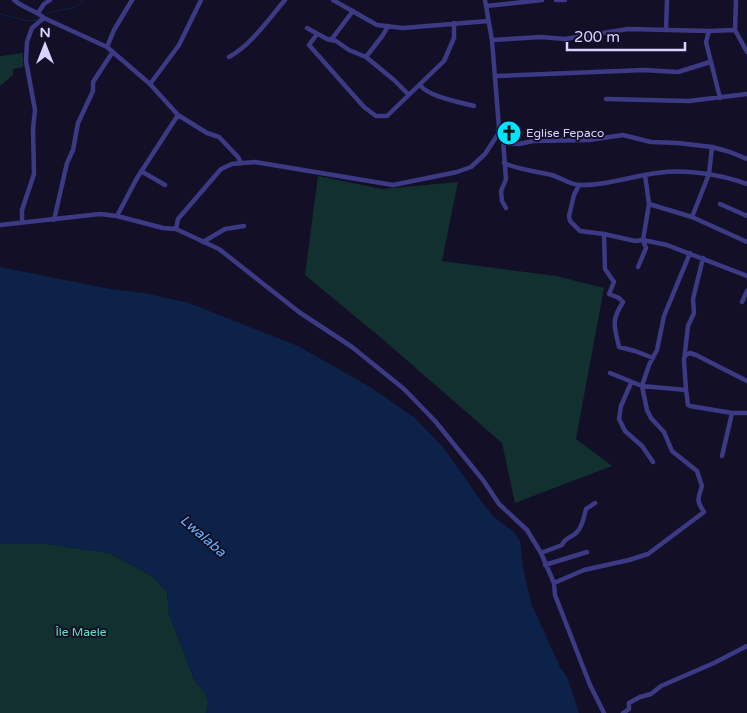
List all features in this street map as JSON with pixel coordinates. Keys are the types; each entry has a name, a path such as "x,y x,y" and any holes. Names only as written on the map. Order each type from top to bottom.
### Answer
{"street":[{"path":"14,0 19,5 38,13 44,18 107,47 150,84 178,115 207,133 219,137 238,157 241,163"},
{"path":"107,47 114,30 132,0"},
{"path":"150,84 180,45 201,0"},
{"path":"229,57 238,52 249,41 285,0"},
{"path":"333,0 377,25 403,28 488,21"},
{"path":"176,229 178,219 215,175 226,166 241,163 268,164 393,185 457,172 471,167 485,154 498,134 492,40 485,0"},
{"path":"486,6 542,0"},
{"path":"556,0 565,0"},
{"path":"666,30 667,0"},
{"path":"736,0 735,30 747,52"},
{"path":"38,13 48,1"},
{"path":"331,40 353,11"},
{"path":"22,222 22,210 34,174 33,129 35,110 26,61 27,42 32,28 44,18"},
{"path":"317,34 309,45 364,107 373,114 387,116 444,61 454,38 454,23"},
{"path":"366,57 388,26"},
{"path":"307,28 366,57 409,95"},
{"path":"492,40 541,37 565,39 628,29 735,30"},
{"path":"709,31 706,42 720,98"},
{"path":"54,220 67,163 73,150 78,123 93,91 93,82 112,53"},
{"path":"495,76 644,70 678,72 710,62"},
{"path":"420,85 435,95 474,106"},
{"path":"606,99 688,101 747,94"},
{"path":"118,216 141,171 178,115"},
{"path":"498,134 506,143 519,144 533,141 589,140 623,135 651,142 678,142 712,147 747,159"},
{"path":"503,140 506,179 501,191 502,201 506,208"},
{"path":"692,217 708,174 712,147"},
{"path":"504,163 512,167 553,176 579,185 674,172 708,174 735,179 747,184"},
{"path":"141,171 165,185"},
{"path":"638,267 646,248 643,240 649,204 645,175"},
{"path":"579,185 569,216 570,221 580,231 634,241 643,240 667,244 747,276"},
{"path":"649,204 692,217 747,242"},
{"path":"720,204 747,216"},
{"path":"0,225 100,214 118,216 163,228 176,229 219,249 299,312 352,347 404,389 435,421 499,504 527,530 541,553 554,583 555,595 590,684 604,713"},
{"path":"203,242 225,229 244,226"},
{"path":"604,234 605,269 614,282 609,294 623,302 618,309 614,325 619,347 653,358"},
{"path":"554,583 584,570 646,554 704,512 697,496 702,486 697,471 669,447 664,432 651,418 647,410 642,386 659,343 664,316 690,254"},
{"path":"703,258 694,299 694,312 688,326 684,362 688,405 732,413 747,413"},
{"path":"742,302 747,291"},
{"path":"686,355 690,353 696,355 747,381"},
{"path":"610,373 642,386 686,390"},
{"path":"631,383 620,406 619,419 625,431 642,446 653,462"},
{"path":"722,456 732,413"},
{"path":"541,553 562,545 564,540 578,532 586,509 595,503"},
{"path":"545,565 587,552"},
{"path":"623,713 629,709 629,703 640,697 651,694 661,686 747,646"}],"green space":[{"path":"23,53 23,67 13,69 13,75 0,86 0,56"},
{"path":"318,176 382,189 458,182 442,261 556,276 604,288 576,439 612,466 515,503 502,443 305,275"},
{"name":"Île Maele","path":"0,544 47,544 109,553 156,580 167,592 169,614 193,677 207,697 208,707 206,713 0,713"}],"water":[{"name":"Lwalaba","path":"0,267 189,303 298,346 370,387 415,418 444,448 494,517 515,533 520,541 523,568 531,603 560,667 567,677 579,713 206,713 208,707 207,697 193,677 169,614 167,592 156,580 109,553 47,544 0,544"}],"waterway":[{"path":"44,15 71,8 80,4 83,0"},
{"path":"0,14 29,21 37,20 41,17"}],"place":[{"name":"Eglise Fepaco","path":"509,133"}]}
